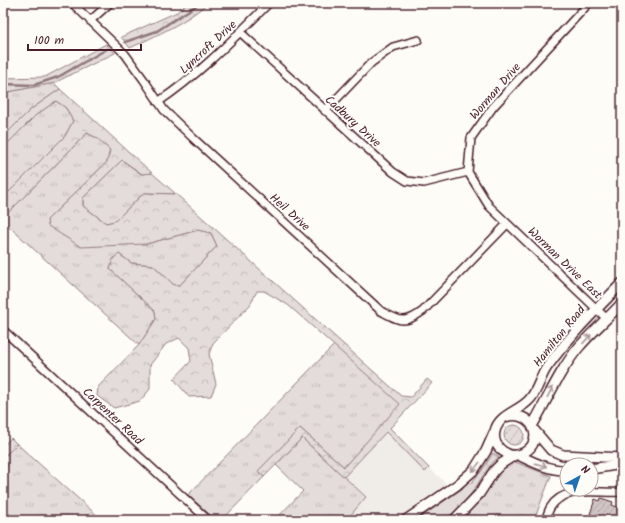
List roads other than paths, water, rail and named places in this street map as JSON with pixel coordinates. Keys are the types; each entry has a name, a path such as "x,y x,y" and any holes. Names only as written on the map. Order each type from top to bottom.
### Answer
{"main road":[{"name":"Hamilton Road","path":"519,412 528,408 536,398 555,357 622,283"},
{"name":"Hamilton Road","path":"533,428 549,394 579,347 622,303"},
{"path":"406,520 457,485 474,470 486,451 498,423 505,417 519,412 527,419 545,443 555,452 563,455 622,458"},
{"path":"448,520 463,506 493,464 528,450 532,445 534,438 533,428"},
{"path":"494,433 497,446 513,455 559,470"},
{"path":"534,438 547,453 553,458 560,460 589,462 608,458"},
{"path":"454,520 479,494 494,471 513,455"},
{"path":"599,468 622,464"}],"street":[{"name":"Heil Drive","path":"72,3 125,54 164,110 381,311 400,321 412,319 423,311 507,224"},
{"path":"90,21 110,3"},
{"name":"Lyncroft Drive","path":"158,102 177,90 199,72 269,3"},
{"name":"Worman Drive","path":"468,172 471,138 488,113 590,3"},
{"name":"Cadbury Drive","path":"240,32 393,172 407,181 424,183 468,172"},
{"path":"326,111 371,63 393,47 418,40"},
{"path":"468,172 489,206 507,224"},
{"name":"Worman Drive East","path":"507,224 607,319"},
{"name":"Carpenter Road","path":"3,330 208,520"},
{"path":"545,520 550,508 558,499 569,494 581,492 622,492"}],"waterway":[{"path":"125,42 157,31 200,3"},
{"path":"3,84 34,85 58,77 107,49"}]}
